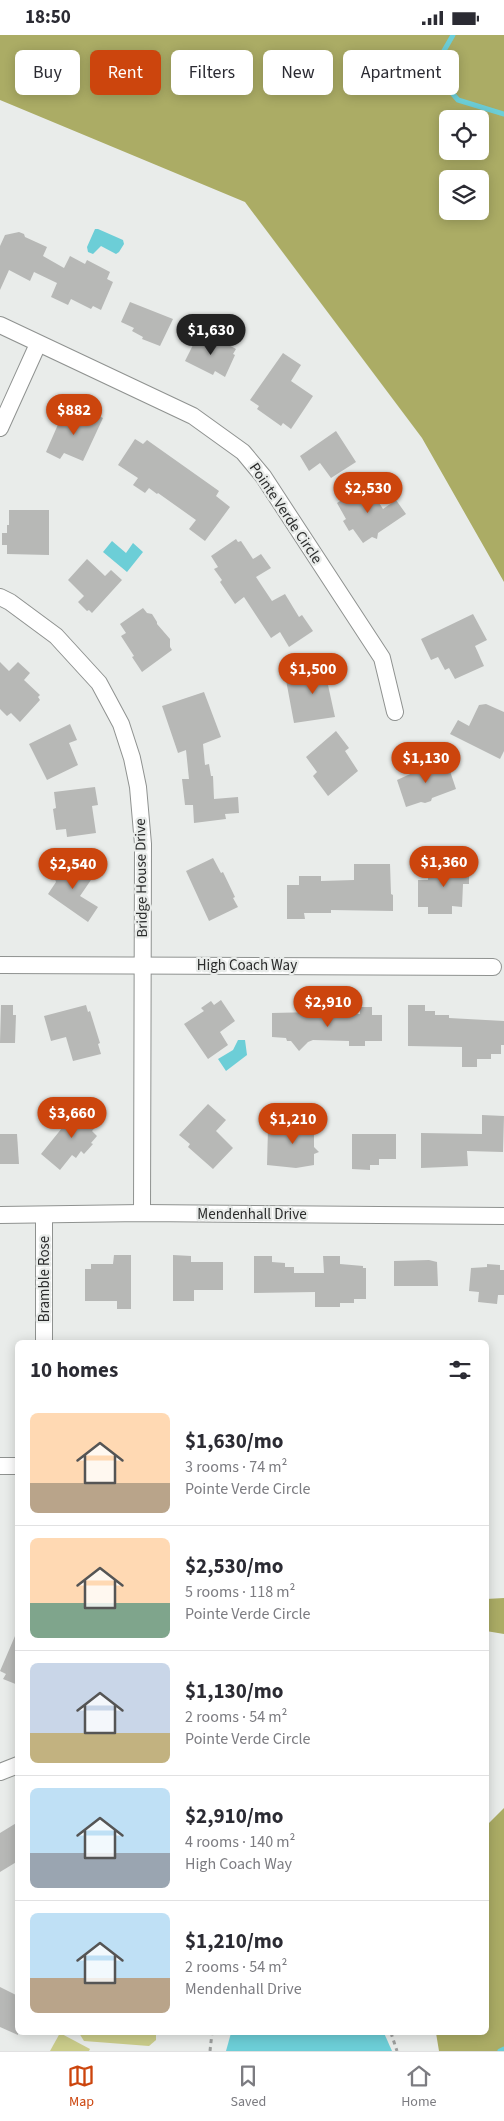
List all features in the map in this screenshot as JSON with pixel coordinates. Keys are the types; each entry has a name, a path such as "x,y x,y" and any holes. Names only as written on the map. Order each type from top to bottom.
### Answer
{"street":[{"name":"Pointe Verde Circle","path":"0,325 121,380 193,416 242,452 263,475 382,658 395,712"},
{"path":"0,428 38,343"},
{"name":"Bridge House Drive","path":"0,597 10,602 56,636 99,683 121,724 132,758 140,806 143,844 142,1213"},
{"name":"High Coach Way","path":"0,965 493,967"},
{"name":"Mendenhall Drive","path":"0,1215 142,1213 504,1216"},
{"name":"Bramble Rose","path":"44,1215 44,1340"},
{"path":"0,1466 15,1466"},
{"path":"0,1772 15,1766"}],"path":[{"path":"210,2051 212,2035"},
{"path":"392,2035 397,2051"}],"green space":[{"path":"59,2035 64,2035 90,2049 89,2051 50,2051"},
{"path":"80,2035 156,2035 156,2040 149,2046 84,2041"}],"shaded area":[{"path":"0,35 504,35 504,582 422,438 245,202 0,100"},
{"path":"504,1598 504,1634 489,1632 489,1599"},
{"path":"504,1808 504,2051 439,2051 436,2035 489,2035 489,1823"}],"water":[{"path":"95,229 123,240 124,244 119,252 116,254 101,246 93,254 88,252 87,247"},
{"path":"112,541 126,553 133,543 143,552 127,572 103,552"},
{"path":"238,1040 245,1040 247,1055 226,1071 218,1059 233,1050"},
{"path":"230,2035 385,2035 392,2051 226,2051"}],"building":[{"path":"19,232 24,234 25,237 47,247 43,256 64,268 70,256 85,264 87,260 110,272 107,279 113,282 101,310 93,306 91,309 71,299 68,305 51,297 57,283 34,272 30,281 9,270 0,290 0,246 5,235"},
{"path":"130,302 173,319 160,346 142,339 143,337 132,331 134,328 121,322"},
{"path":"198,335 211,342 214,337 236,349 225,377 215,371 213,375 185,361"},
{"path":"283,353 301,365 291,381 313,396 291,429 283,423 281,426 257,409 259,406 250,400"},
{"path":"87,410 103,418 83,461 64,453 60,459 46,452 63,413 81,422"},
{"path":"336,431 356,462 331,478 320,463 309,471 300,456"},
{"path":"135,439 143,444 147,440 219,491 216,496 230,507 205,541 189,529 196,520 149,488 145,493 133,485 138,478 118,465"},
{"path":"367,484 383,509 396,500 406,514 378,533 377,539 372,537 363,543 353,529 349,531 343,521 346,519 337,503"},
{"path":"9,510 49,510 49,555 7,554 7,545 2,545 2,533 7,533"},
{"path":"236,539 238,542 241,541 253,559 261,554 271,568 256,577 272,601 285,594 299,617 302,615 313,631 289,647 280,632 271,638 244,597 235,604 220,582 222,580 214,569 218,567 211,556"},
{"path":"87,559 105,576 111,570 122,580 92,613 89,610 87,611 78,602 84,596 68,580"},
{"path":"143,608 147,613 152,614 157,624 170,639 172,650 142,672 121,636 126,633 120,624"},
{"path":"473,614 487,640 475,646 484,666 455,679 449,668 445,670 438,657 431,660 421,639"},
{"path":"0,662 9,671 18,662 30,673 24,680 40,695 38,697 40,700 20,722 11,713 7,716 0,709"},
{"path":"334,663 338,683 328,685 335,717 294,723 286,680 314,676 312,667"},
{"path":"204,692 221,737 203,744 205,765 209,764 211,776 213,776 214,799 238,797 239,813 225,814 226,819 194,823 193,805 185,805 182,779 189,779 186,750 178,753 162,706"},
{"path":"486,704 504,712 504,751 500,759 450,734 458,720 469,726 479,705"},
{"path":"70,724 77,740 69,743 78,765 47,780 29,744"},
{"path":"336,731 349,748 345,751 358,771 328,796 313,776 317,772 306,757"},
{"path":"447,762 456,789 432,798 431,801 406,807 397,780 419,770"},
{"path":"95,787 98,805 92,806 96,833 67,837 66,829 56,830 53,809 56,808 54,792"},
{"path":"213,858 221,873 223,872 238,907 209,921 186,871"},
{"path":"451,860 469,860 469,884 463,884 462,907 452,906 452,914 428,914 428,907 418,907 418,880 428,880 428,869 451,869"},
{"path":"69,861 93,877 80,896 98,907 88,922 48,894 56,882 49,875 57,864 70,872"},
{"path":"354,864 390,864 393,911 331,910 331,913 304,913 305,919 287,919 287,885 299,885 299,876 321,876 321,881 354,880"},
{"path":"221,1000 235,1021 220,1032 228,1045 208,1059 184,1024 204,1011 201,1008 211,1001 214,1005"},
{"path":"1,1005 13,1005 13,1015 16,1015 15,1043 0,1043"},
{"path":"86,1005 88,1012 90,1011 100,1043 98,1044 101,1054 73,1061 66,1037 51,1041 44,1016"},
{"path":"408,1005 425,1005 425,1011 435,1011 435,1015 449,1015 449,1018 504,1021 504,1045 501,1045 501,1054 491,1054 491,1059 477,1059 477,1067 462,1067 462,1047 408,1046"},
{"path":"360,1007 372,1007 372,1015 382,1015 382,1041 365,1041 365,1046 349,1046 349,1041 313,1040 308,1042 299,1051 286,1038 272,1037 272,1013 314,1012 314,1016 349,1016 349,1014 360,1014"},
{"path":"208,1104 226,1120 216,1131 233,1148 213,1169 188,1147 190,1144 179,1135"},
{"path":"79,1107 99,1123 92,1131 97,1136 84,1154 81,1151 76,1158 72,1155 60,1170 41,1154"},
{"path":"314,1114 314,1147 319,1152 314,1154 314,1165 296,1168 267,1165 268,1129 297,1129 297,1115"},
{"path":"482,1115 504,1116 503,1152 467,1151 468,1166 421,1168 421,1133 482,1134"},
{"path":"0,1134 17,1134 19,1164 0,1164"},
{"path":"352,1134 396,1134 396,1159 379,1159 379,1165 370,1165 370,1170 352,1169"},
{"path":"114,1255 131,1255 131,1309 117,1309 117,1301 85,1301 85,1269 91,1269 91,1264 113,1264"},
{"path":"173,1255 191,1256 191,1262 223,1262 223,1290 194,1290 194,1301 173,1301"},
{"path":"254,1256 272,1256 272,1262 285,1263 285,1267 294,1267 294,1273 324,1273 323,1256 340,1256 340,1264 363,1266 363,1268 366,1268 366,1299 354,1299 354,1303 340,1303 340,1307 315,1307 315,1292 254,1293"},
{"path":"429,1260 437,1262 438,1286 394,1286 394,1261"},
{"path":"487,1264 500,1265 500,1270 504,1270 504,1295 498,1295 497,1304 478,1302 479,1292 469,1291 471,1268 487,1267"},
{"path":"15,1636 15,1684 3,1679 6,1674 0,1671"},
{"path":"15,1824 15,1863 0,1872 0,1833"},
{"path":"0,1987 15,1994 15,2034 0,2027"}],"waterway":[{"path":"453,35 434,68 434,72 458,100 504,114"},
{"path":"500,2051 504,2049"}]}
